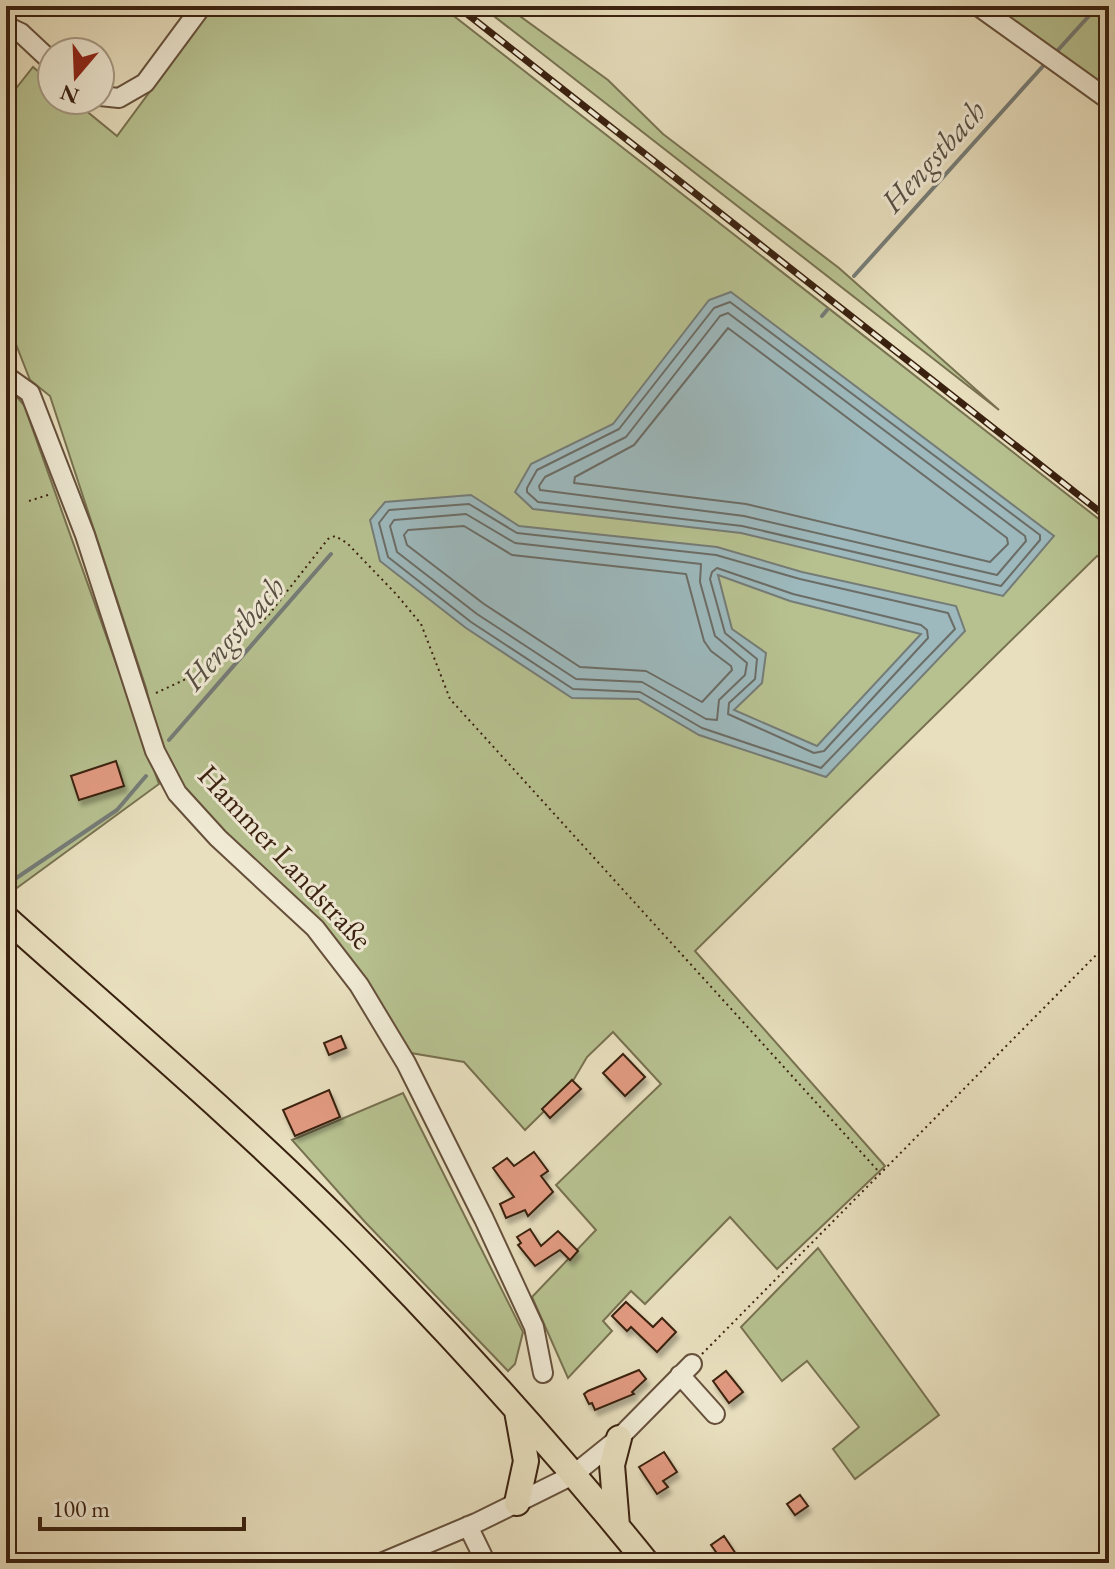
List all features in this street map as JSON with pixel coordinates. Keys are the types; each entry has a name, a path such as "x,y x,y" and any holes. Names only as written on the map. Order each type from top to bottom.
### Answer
{"main road":[{"path":"6,918 261,1147 350,1232 517,1409 647,1563"},
{"path":"517,1409 526,1461 517,1503"},
{"path":"617,1526 612,1465 619,1438"}],"street":[{"path":"116,98 145,83 202,6"},
{"path":"978,6 1109,100"},
{"path":"6,26 21,33 36,47"},
{"name":"Hammer Landstraße","path":"6,376 30,393 67,489 155,751 177,793 218,838 315,928 359,985 406,1063 534,1327 543,1373"},
{"path":"381,1563 468,1526 573,1475 619,1438 686,1370 715,1414"},
{"path":"468,1526 486,1563"}],"path":[{"path":"29,501 67,489"},
{"path":"138,698 201,672 267,617 328,539 335,536 347,543 421,624 450,699 880,1173"},
{"path":"686,1370 1109,942"}],"green space":[{"path":"213,6 441,6 1109,527 1109,564 1097,556 695,951 885,1166 777,1269 730,1217 645,1304 631,1291 603,1321 612,1331 568,1378 532,1297 596,1230 556,1185 661,1084 613,1032 587,1057 570,1086 525,1130 464,1062 405,1052 385,1017 200,808 167,761 50,396 30,380 6,319 6,101 33,67 36,70 36,116 93,116 117,136"},
{"path":"481,6 506,6 608,80 663,134 839,268 999,410"},
{"path":"982,6 1109,6 1109,97"},
{"path":"10,389 24,405 159,784 10,893 6,889 6,390"},
{"path":"403,1093 523,1332 515,1364 508,1371 365,1222 292,1140"},
{"path":"818,1248 939,1415 855,1479 833,1449 859,1427 807,1361 782,1381 741,1327"}],"water":[{"path":"731,292 1054,536 1003,596 741,533 533,509 515,492 531,464 613,424 709,300"},
{"path":"471,495 519,526 717,547 802,572 956,606 965,631 826,777 699,735 638,699 572,698 466,628 380,561 370,520 385,502","holes":["718,575 790,601 921,634 817,746 734,710 762,683 766,653 732,629"]}],"building":[{"path":"116,761 124,786 79,800 71,776"},
{"path":"341,1036 346,1048 329,1055 324,1043"},
{"path":"623,1054 645,1077 625,1096 603,1073"},
{"path":"572,1080 581,1089 550,1118 542,1109"},
{"path":"329,1090 340,1117 295,1136 283,1110"},
{"path":"534,1152 548,1171 541,1176 553,1192 528,1216 525,1210 506,1218 500,1204 514,1197 493,1168 507,1158 514,1166"},
{"path":"530,1229 541,1246 558,1231 578,1251 570,1260 560,1250 535,1266 518,1245 521,1243 517,1237"},
{"path":"626,1302 653,1327 662,1318 676,1332 657,1352 631,1327 627,1331 612,1316"},
{"path":"639,1370 646,1379 632,1392 634,1394 595,1410 592,1403 589,1404 584,1394 588,1391"},
{"path":"726,1371 743,1392 729,1403 713,1381"},
{"path":"664,1452 677,1472 663,1481 668,1487 657,1494 639,1467"},
{"path":"800,1495 808,1506 795,1515 787,1504"},
{"path":"724,1536 742,1563 724,1563 711,1545"}],"waterway":[{"name":"Hengstbach","path":"1058,50 1098,6"},
{"name":"Hengstbach","path":"854,276 1044,65"},
{"name":"Hengstbach","path":"822,316 827,310"},
{"name":"Hengstbach","path":"169,740 331,554"},
{"name":"Hengstbach","path":"6,885 117,810 146,776"}],"railway":[{"path":"457,6 1109,519"}]}
